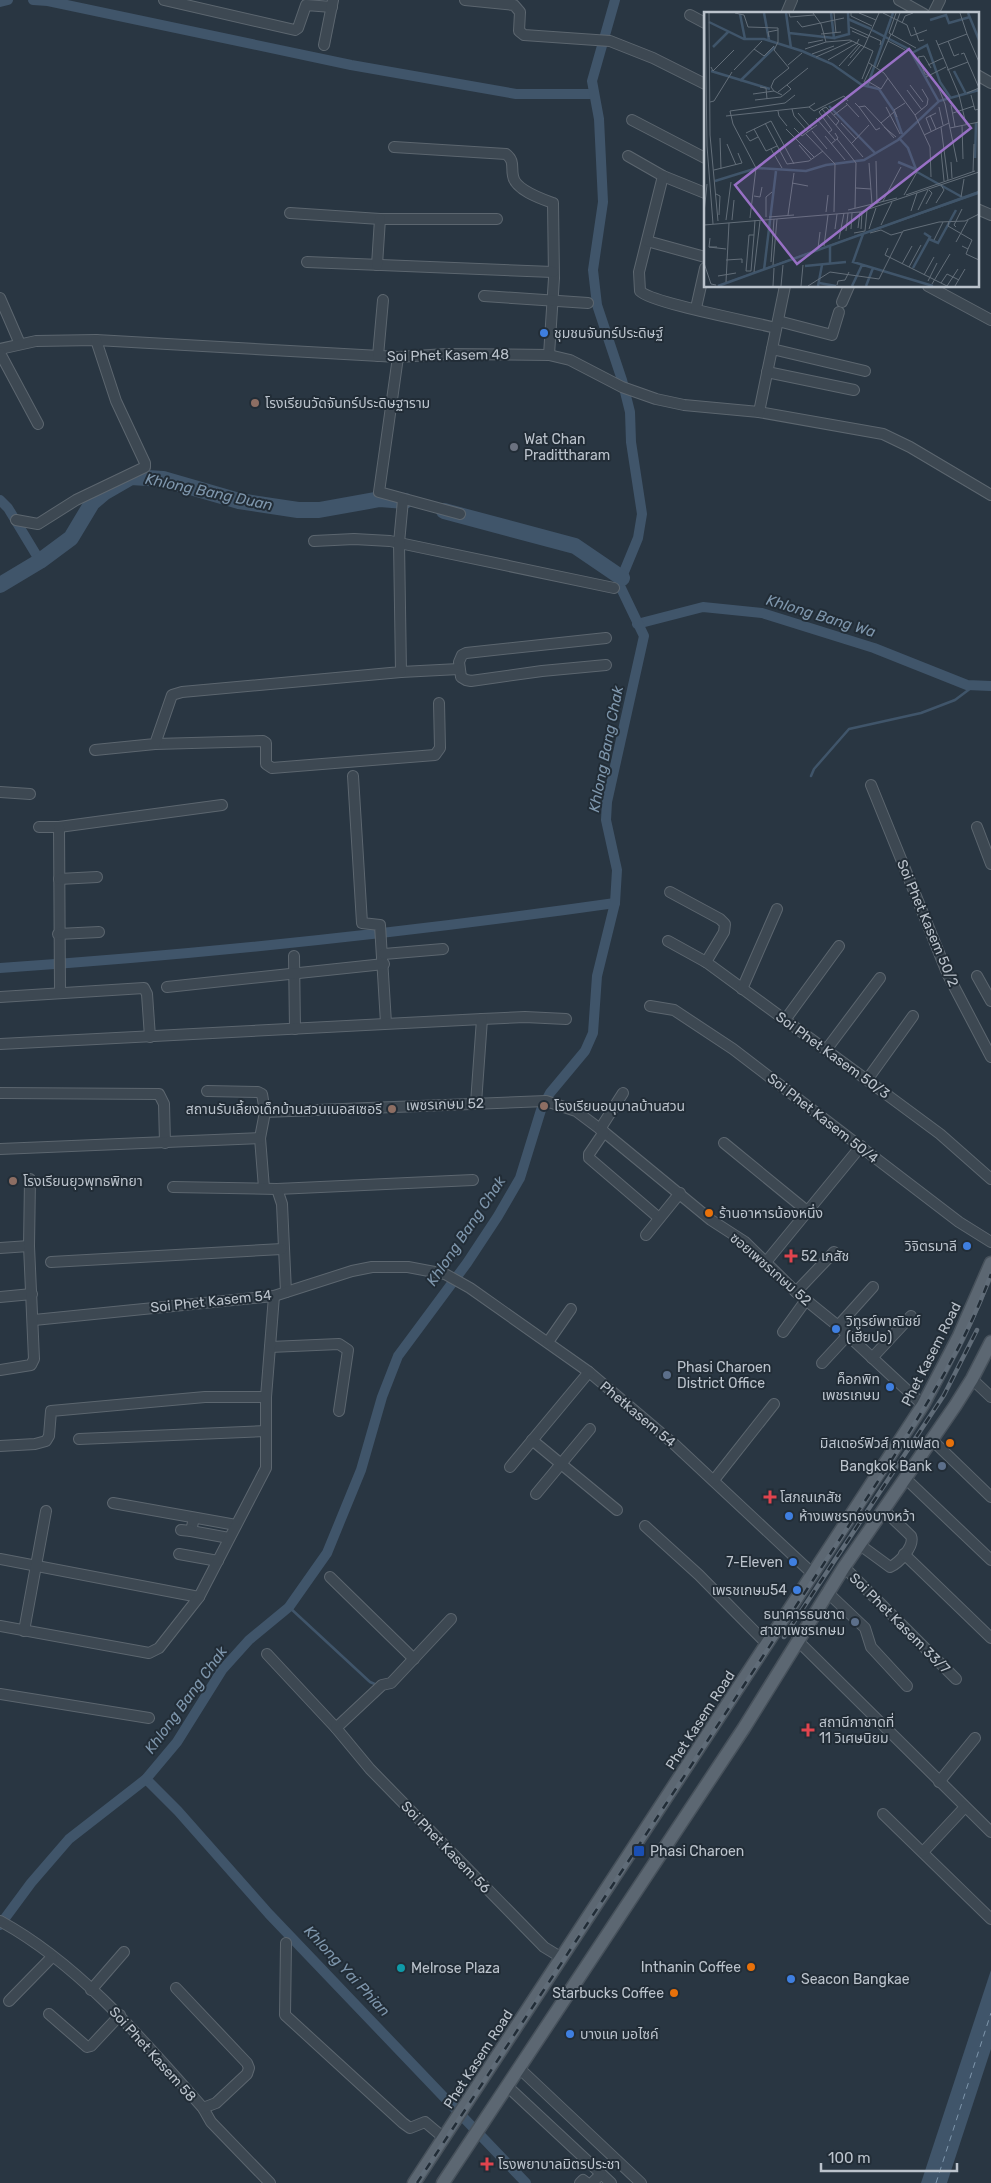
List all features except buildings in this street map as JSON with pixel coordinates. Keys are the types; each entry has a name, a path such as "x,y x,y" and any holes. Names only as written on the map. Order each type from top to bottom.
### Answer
{"main road":[{"name":"Phet Kasem Road","path":"414,2183 923,1405 959,1336 991,1263"},
{"path":"443,2183 491,2114 744,1728 827,1592 884,1511 972,1379 988,1359 991,1342"}],"street":[{"path":"164,0 295,30 298,28 306,5 333,4 324,45"},
{"path":"465,0 514,5 520,12 519,31 524,35 610,41 652,58 704,84"},
{"path":"787,12 792,0"},
{"path":"899,0 920,12"},
{"path":"934,12 940,0"},
{"path":"690,15 704,22"},
{"path":"978,76 991,83"},
{"path":"632,120 704,157"},
{"path":"394,147 495,152 510,158 513,177 517,184 539,199 553,202 553,301 549,354"},
{"path":"628,156 664,176 704,192"},
{"path":"664,176 639,272 640,291 648,298 832,335 840,307 848,288"},
{"path":"978,209 991,214"},
{"path":"290,213 380,219 444,217 497,219"},
{"path":"377,265 380,219"},
{"path":"647,241 704,258"},
{"path":"307,262 553,272"},
{"path":"696,308 704,272"},
{"path":"759,412 785,288"},
{"path":"932,288 991,320"},
{"path":"484,296 588,303"},
{"path":"0,298 20,344"},
{"path":"378,356 383,300"},
{"path":"16,520 38,524 76,500 145,467 145,463 116,401 96,340"},
{"name":"Soi Phet Kasem 48","path":"0,349 20,344 96,340 398,357 447,354 549,354 570,360 622,387 656,399 684,405 759,412 883,434 910,447 991,495"},
{"path":"772,349 865,371"},
{"path":"0,353 38,424"},
{"path":"398,357 378,488 382,494 402,506 460,514"},
{"path":"767,372 854,390"},
{"path":"401,672 398,543 402,506"},
{"path":"314,541 354,539 398,543 614,588"},
{"path":"606,638 466,653 459,659 459,668 463,679 472,680 606,665"},
{"path":"155,744 160,736 168,703 172,695 459,668"},
{"path":"95,750 155,744 263,741 266,743 266,764 272,768 435,755 440,748 439,703"},
{"path":"353,776 362,923 380,924 384,959 386,1023"},
{"name":"Soi Phet Kasem 50/2","path":"871,785 948,975 991,1058"},
{"path":"0,792 30,794"},
{"path":"39,827 59,827 222,805"},
{"path":"59,827 58,952 60,992"},
{"path":"977,827 991,864"},
{"path":"59,879 97,878"},
{"path":"670,892 720,919 725,924 724,932 706,962"},
{"path":"742,989 777,909"},
{"path":"58,934 99,932"},
{"name":"Soi Phet Kasem 50/3","path":"668,941 706,962 867,1080 940,1134 991,1179"},
{"path":"785,1020 839,946"},
{"path":"167,987 294,975 444,948"},
{"path":"294,956 296,1028"},
{"path":"978,976 991,1001"},
{"path":"826,1050 880,978"},
{"path":"0,997 144,988 147,994 150,1037"},
{"name":"Soi Phet Kasem 50/4","path":"650,1006 674,1010 733,1049 959,1222 991,1242"},
{"path":"867,1080 913,1016"},
{"path":"0,1044 482,1018 525,1017 566,1019"},
{"path":"476,1103 482,1018"},
{"path":"207,1091 260,1092 266,1112 260,1138 264,1188"},
{"path":"0,1093 159,1094 164,1104 166,1143"},
{"path":"623,1093 589,1154 589,1158 659,1218"},
{"name":"เพชรเกษม 52","path":"266,1112 535,1101 564,1106"},
{"name":"ซอยเพชรเกษม 52","path":"564,1106 576,1111 602,1130 711,1220 745,1242 796,1292 838,1326 923,1405"},
{"path":"0,1149 260,1138"},
{"path":"724,1143 807,1211"},
{"path":"766,1262 861,1146"},
{"path":"0,1370 32,1365 34,1359 34,1320 29,1246 30,1179"},
{"path":"173,1187 277,1189 472,1180"},
{"path":"277,1189 282,1204 282,1249 286,1292"},
{"path":"646,1235 680,1193"},
{"path":"0,1248 29,1246"},
{"path":"51,1262 282,1249"},
{"path":"796,1292 834,1252"},
{"name":"Soi Phet Kasem 54","path":"34,1320 274,1296 352,1271 372,1267 408,1267 445,1274"},
{"name":"Phetkasem 54","path":"445,1274 470,1288 589,1372 714,1480 813,1574"},
{"path":"838,1326 873,1286"},
{"path":"0,1297 32,1294"},
{"path":"0,1626 153,1652 199,1597 266,1468 266,1397 274,1296"},
{"path":"783,1332 806,1300"},
{"path":"548,1342 571,1308"},
{"path":"872,1358 911,1316"},
{"path":"822,1363 847,1336"},
{"path":"270,1347 339,1344 344,1346 348,1350 339,1411"},
{"path":"510,1467 589,1372"},
{"path":"972,1379 991,1396"},
{"path":"0,1446 35,1444 46,1441 49,1436 49,1412 51,1410 205,1397 266,1397"},
{"path":"714,1480 774,1404"},
{"path":"536,1494 590,1429"},
{"path":"79,1438 266,1431"},
{"path":"931,1439 991,1498"},
{"path":"532,1440 617,1510"},
{"path":"905,1478 991,1560"},
{"path":"113,1503 236,1525"},
{"path":"24,1630 46,1511"},
{"path":"860,1545 890,1567 912,1544 911,1536 884,1511"},
{"path":"192,1531 194,1518"},
{"path":"645,1526 699,1575 767,1644"},
{"path":"181,1530 229,1538"},
{"path":"179,1554 218,1561"},
{"path":"904,1554 991,1638"},
{"path":"0,1559 199,1597"},
{"name":"Soi Phet Kasem 33/7","path":"844,1567 956,1680"},
{"path":"330,1577 414,1659"},
{"path":"827,1592 865,1628 872,1647 907,1686"},
{"path":"336,1728 380,1686 390,1683 451,1619"},
{"path":"797,1640 991,1832"},
{"name":"Soi Phet Kasem 56","path":"267,1654 336,1728 370,1769 544,1947 562,1958"},
{"path":"0,1694 149,1718"},
{"path":"939,1782 975,1738"},
{"path":"922,1852 965,1807"},
{"path":"883,1814 991,1919"},
{"name":"Soi Phet Kasem 58","path":"0,1921 16,1930 52,1957 120,2015 202,2108 210,2122 270,2183"},
{"path":"286,1943 285,2015 403,2123 410,2128 425,2122 444,2138"},
{"path":"91,1990 124,1952"},
{"path":"9,2001 52,1957"},
{"path":"176,1988 248,2063 247,2074 216,2103 202,2108"},
{"path":"50,2014 87,2046 94,2044 120,2015"},
{"path":"520,2069 640,2183"},
{"path":"508,2087 611,2183"},
{"path":"592,2183 601,2174"},
{"path":"580,2183 583,2180 587,2183"}],"water":[{"path":"991,1970 991,2049 947,2183 921,2183"}],"waterway":[{"path":"0,2 8,0"},
{"path":"33,0 48,1 351,65 516,94 594,94"},
{"name":"Khlong Bang Chak","path":"0,1925 31,1883 69,1839 146,1779 177,1742 222,1670 249,1640 289,1607 327,1553 361,1470 382,1397 398,1356 467,1263 498,1216 520,1178 541,1110 550,1093 585,1051 593,1033 597,976 615,903 617,870 606,820 607,802 644,636 619,584 638,538 642,514 631,442 630,412 622,380 597,305 593,270 603,202 599,119 592,81 615,0"},
{"name":"Khlong Bang Duan","path":"0,585 40,561 71,538 92,503 105,492 131,477 163,479 239,501 298,510 319,510 380,499 405,501"},
{"path":"0,500 8,508 40,561"},
{"name":"Khlong Bang Duan","path":"444,511 575,546 622,578"},
{"name":"Khlong Bang Wa","path":"637,624 703,607 762,613 874,648 967,685 991,686"},
{"path":"811,776 814,769 849,729 921,713 955,700 975,685"},
{"path":"0,968 308,941 615,903"},
{"path":"289,1607 370,1682 377,1685"},
{"name":"Khlong Yai Phian","path":"146,1779 178,1811 269,1914 526,2183"}],"ferry route":[{"path":"936,2183 991,2013"}],"railway":[{"path":"417,2183 884,1472 957,1351 981,1301 991,1274"},
{"path":"784,1637 944,1395 977,1330"}],"place":[{"name":"ชุมชนจันทร์ประดิษฐ์","path":"544,333"},
{"name":"โรงเรียนวัดจันทร์ประดิษฐาราม","path":"255,403"},
{"name":"Wat Chan Pradittharam","path":"514,447"},
{"name":"โรงเรียนอนุบาลบ้านสวน","path":"544,1106"},
{"name":"สถานรับเลี้ยงเด็กบ้านสวนเนอสเซอรี","path":"392,1109"},
{"name":"โรงเรียนยุวพุทธพิทยา","path":"13,1181"},
{"name":"ร้านอาหารน้องหนึ่ง","path":"709,1213"},
{"name":"วิจิตรมาลี","path":"967,1246"},
{"name":"52 เภสัช","path":"791,1256"},
{"name":"วิทูรย์พาณิชย์ (เฮียปอ)","path":"836,1329"},
{"name":"Phasi Charoen District Office","path":"667,1375"},
{"name":"ค็อกพิท เพชรเกษม","path":"890,1387"},
{"name":"มิสเตอร์ฟิวส์ กาแฟสด","path":"950,1443"},
{"name":"Bangkok Bank","path":"942,1466"},
{"name":"โสภณเภสัช","path":"770,1497"},
{"name":"ห้างเพชรทองบางหว้า","path":"789,1516"},
{"name":"7-Eleven","path":"793,1562"},
{"name":"เพรชเกษม54","path":"797,1590"},
{"name":"ธนาคารธนชาต สาขาเพชรเกษม","path":"855,1622"},
{"name":"สถานีกาชาดที่ 11 วิเศษนิยม","path":"808,1730"},
{"name":"Phasi Charoen","path":"639,1851"},
{"name":"Inthanin Coffee","path":"751,1967"},
{"name":"Melrose Plaza","path":"401,1968"},
{"name":"Seacon Bangkae","path":"791,1979"},
{"name":"Starbucks Coffee","path":"674,1993"},
{"name":"บางแค มอไซค์","path":"570,2034"},
{"name":"โรงพยาบาลมิตรประชา","path":"487,2164"}]}
